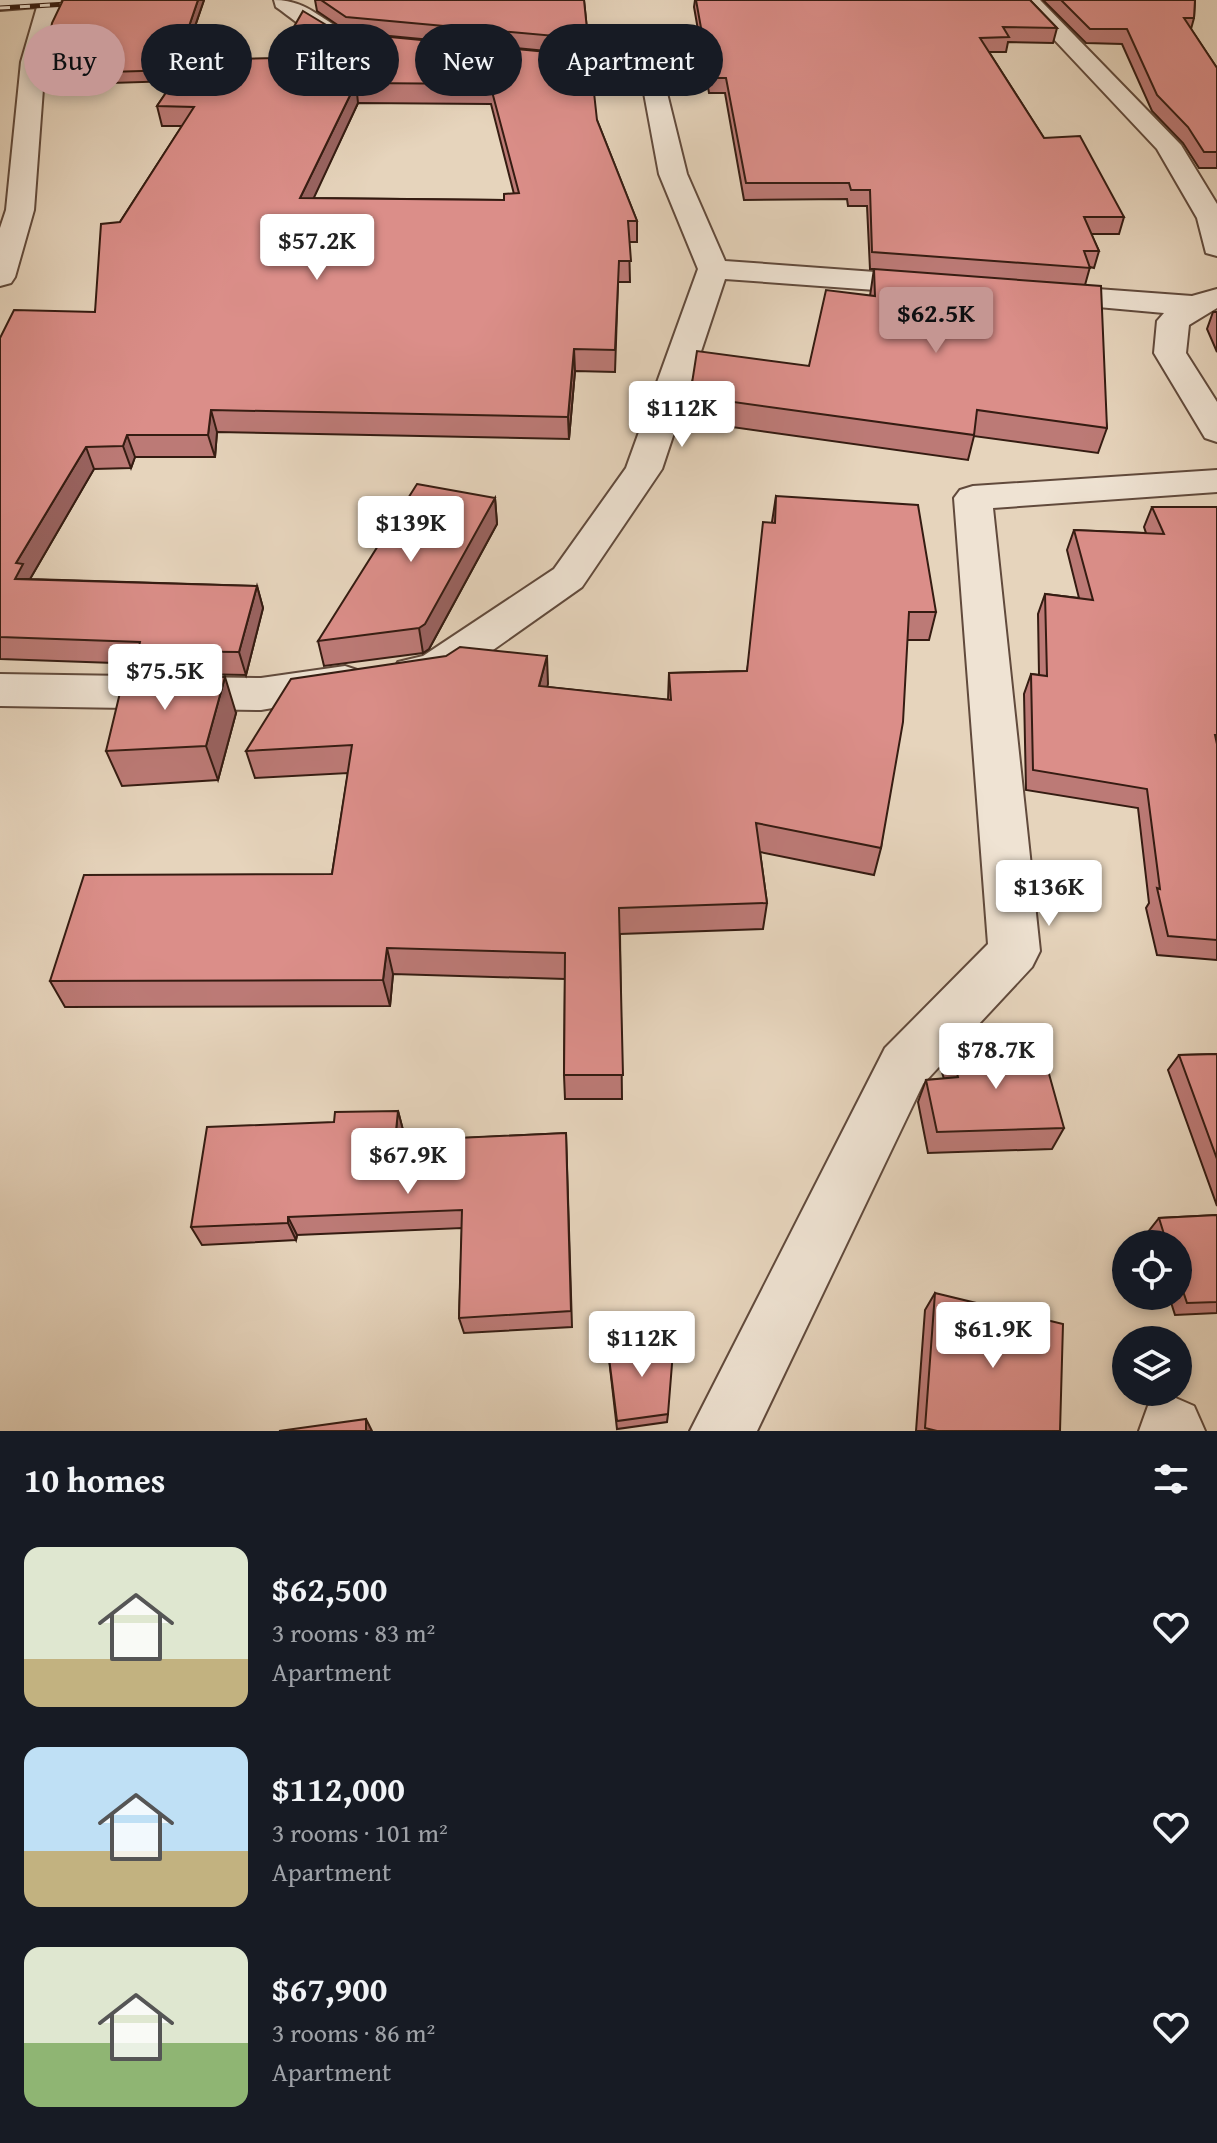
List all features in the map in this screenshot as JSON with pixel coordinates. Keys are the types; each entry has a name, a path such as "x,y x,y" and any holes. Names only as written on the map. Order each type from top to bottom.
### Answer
{"street":[{"path":"0,3 40,0"},
{"path":"0,277 20,210 22,63 50,0"},
{"path":"1028,0 1168,145 1211,218 1217,247"},
{"path":"284,2 316,24"},
{"path":"0,690 261,694 434,670 568,578 644,469 713,269 673,174 656,90 622,67 522,58"},
{"path":"713,269 964,288"},
{"path":"1011,291 1208,300"},
{"path":"1208,300 1173,321 1170,353 1217,431"},
{"path":"723,1431 904,1066 1014,951 973,498 1217,481"}],"building":[{"path":"63,0 198,0 190,24 141,24 141,71 125,71 125,24 52,23"},
{"path":"321,0 584,0 586,24 538,24 538,34 522,33 522,24 423,24 346,17"},
{"path":"696,0 1030,0 1057,28 1003,27 1009,37 980,38 1044,138 1080,136 1124,217 1084,217 1099,251 1084,251 1090,268 872,252 870,190 851,190 849,183 746,183 726,78 723,78 723,24 700,24"},
{"path":"1061,0 1195,0 1194,18 1184,18 1217,68 1217,152 1204,152 1188,127 1157,95 1127,29 1090,29"},
{"path":"303,11 325,24 296,24"},
{"path":"399,38 415,39 415,83 399,83"},
{"path":"522,50 538,51 538,96 594,96 597,120 637,221 628,221 631,261 619,261 615,350 574,349 568,417 211,410 208,435 127,435 123,446 86,447 16,563 23,564 15,579 257,586 239,652 138,651 140,642 0,637 0,338 14,310 95,312 101,224 120,222 194,107 157,106 164,96 252,96 252,59 268,58 268,96 350,96 300,198 504,200 504,194 519,193 493,96 522,96"},
{"path":"874,269 1101,286 1107,428 977,410 974,435 690,396 697,351 809,366 826,290 875,296"},
{"path":"417,484 495,498 425,624 419,628 318,641"},
{"path":"776,496 918,505 936,612 909,612 903,722 881,848 756,823 767,903 619,908 623,1075 564,1075 565,953 387,948 383,980 50,981 84,875 332,874 352,745 246,751 291,679 446,656 460,647 547,656 539,686 671,700 669,673 747,671 763,522 775,523"},
{"path":"1152,507 1217,507 1217,940 1168,936 1157,888 1160,889 1147,789 1033,770 1031,674 1047,676 1045,594 1093,600 1074,530 1164,534"},
{"path":"124,676 225,677 206,746 106,751"},
{"path":"1041,1045 1064,1128 937,1132 926,1080 958,1077 950,1047"},
{"path":"1217,1054 1217,1159 1179,1055"},
{"path":"398,1111 395,1141 566,1133 571,1311 459,1318 462,1210 288,1217 288,1223 191,1227 207,1127 334,1122 335,1112"},
{"path":"1217,1215 1217,1302 1192,1303 1192,1230 1163,1230 1159,1218"},
{"path":"935,1293 1063,1324 1060,1431 937,1431 925,1428"},
{"path":"674,1339 668,1414 617,1421 608,1350"},
{"path":"366,1419 366,1431 279,1431"}],"railway":[{"path":"0,8 84,3"}]}
